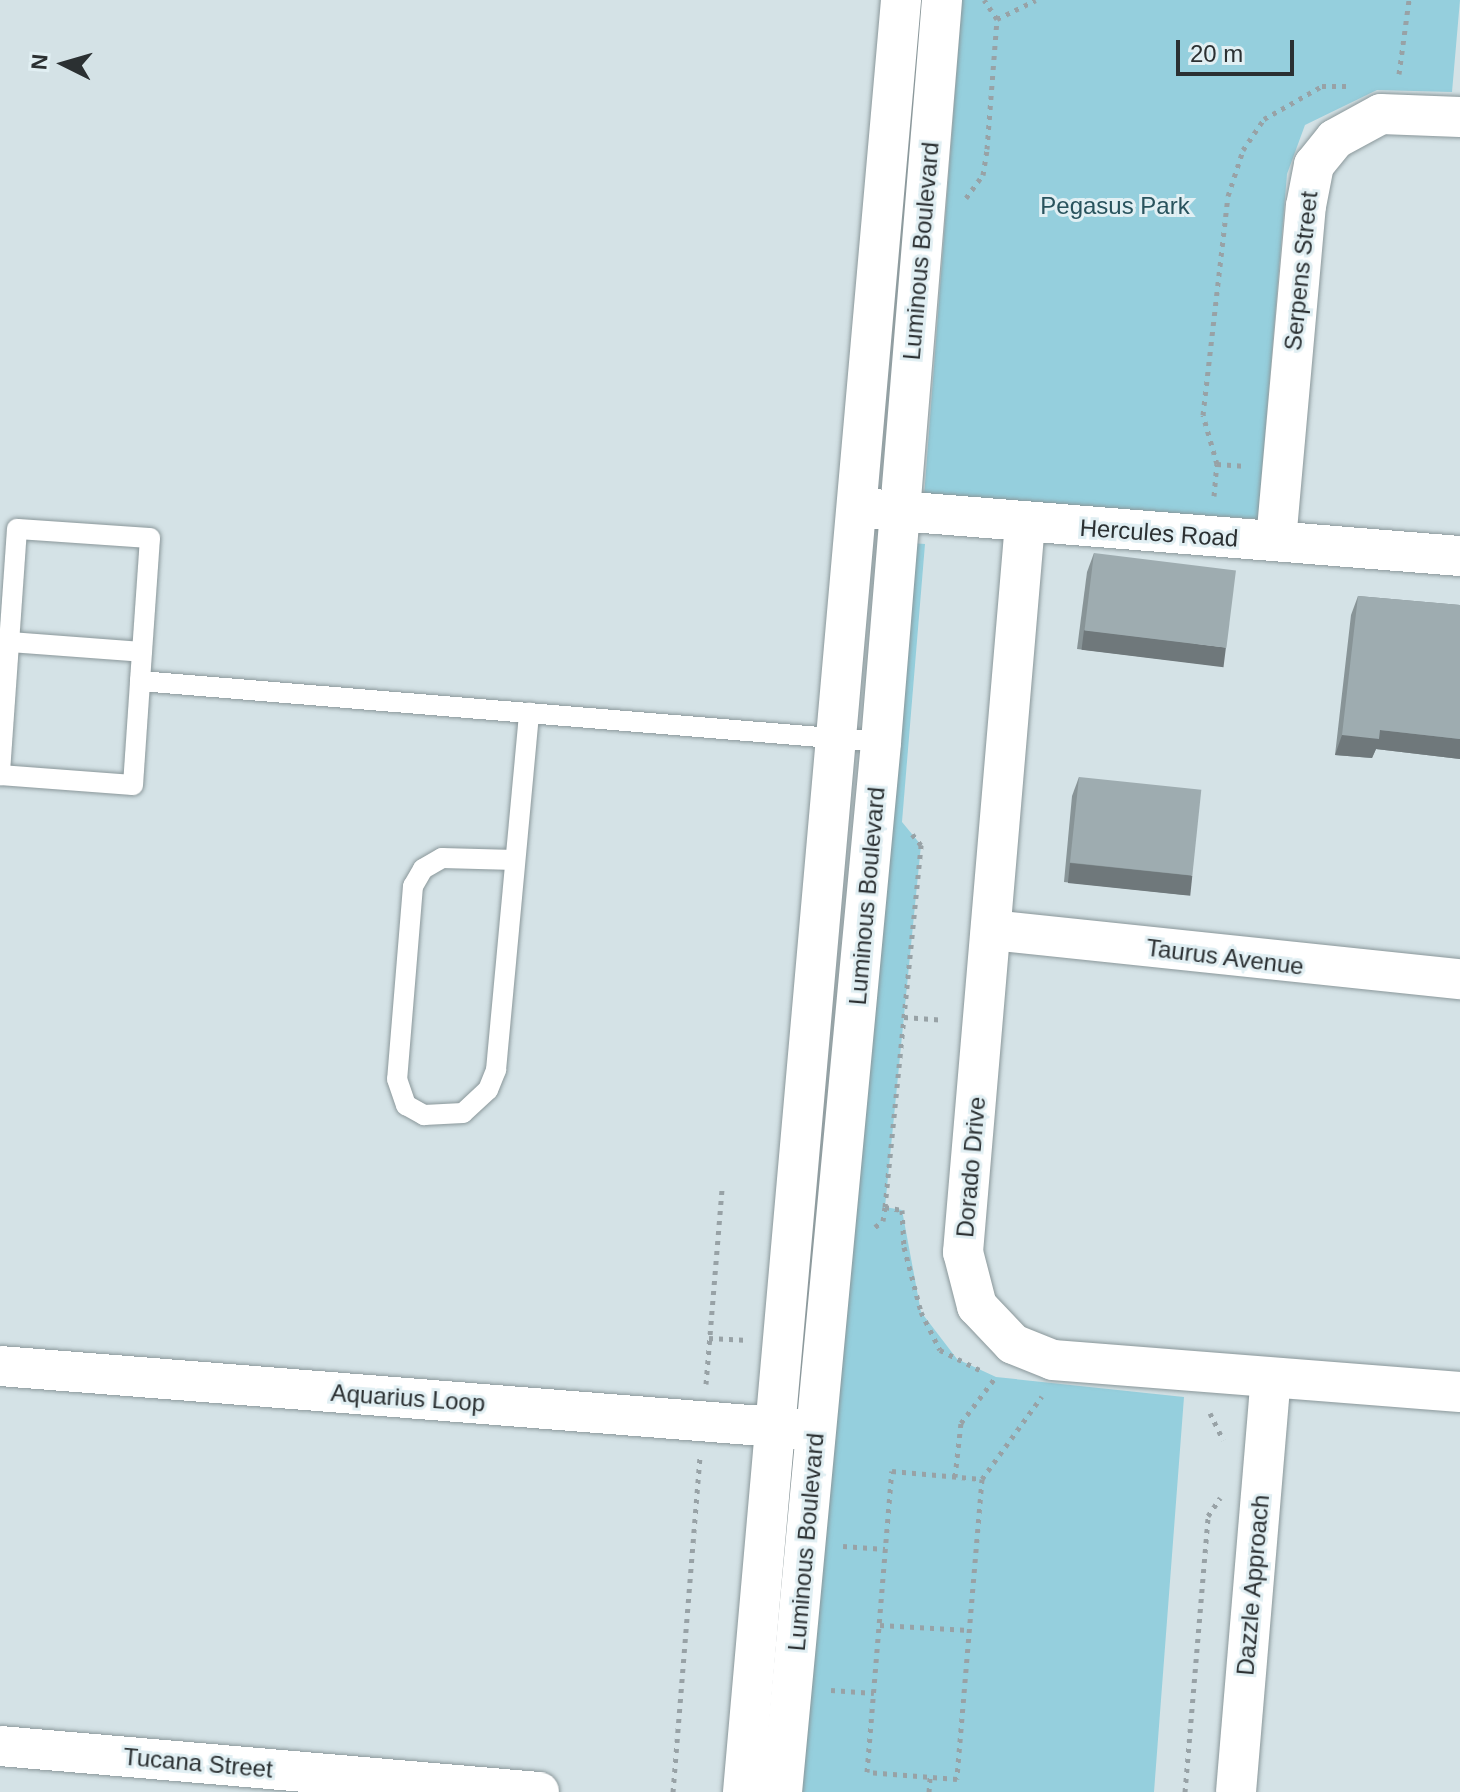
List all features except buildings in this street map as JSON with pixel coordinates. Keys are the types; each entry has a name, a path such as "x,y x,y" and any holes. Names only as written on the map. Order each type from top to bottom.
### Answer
{"street":[{"name":"Luminous Boulevard","path":"743,1792 774,1425 840,739 901,0"},
{"name":"Luminous Boulevard","path":"782,1792 881,742 942,0"},
{"name":"Serpens Street","path":"1276,541 1309,181 1335,139 1364,121 1394,114 1460,117"},
{"name":"Hercules Road","path":"858,508 1460,556"},
{"name":"Dorado Drive","path":"1025,523 964,1267 971,1294 993,1328 1025,1351 1053,1360 1460,1392"},
{"name":"Taurus Avenue","path":"991,930 1305,967 1460,979"},
{"name":"Aquarius Loop","path":"0,1366 774,1425 816,1432"},
{"name":"Dazzle Approach","path":"1236,1792 1246,1480 1271,1378"},
{"name":"Tucana Street","path":"0,1746 539,1792"}],"lane":[{"path":"17,529 150,538 133,785 0,775 10,642 17,529"},
{"path":"10,642 142,652"},
{"path":"140,681 881,742"},
{"path":"515,860 442,858 423,869 413,886 397,1079 406,1105 424,1115 446,1116 478,1103 496,1070 529,713"}],"path":[{"path":"954,205 971,195 983,175 997,19 984,0"},
{"path":"997,19 1036,0"},
{"path":"1394,114 1409,0"},
{"path":"1210,537 1217,464 1203,415 1228,196 1243,150 1264,119 1322,86 1354,86"},
{"path":"673,1792 722,1189"},
{"path":"885,1207 902,1210 904,1247 921,1312 940,1350 996,1377 961,1423 955,1477"},
{"path":"982,1479 892,1471 867,1772 957,1779 982,1479 1040,1402 1053,1360"},
{"path":"1185,1371 1184,1397 1205,1405 1225,1443"},
{"path":"1185,1792 1208,1516 1246,1480"},
{"path":"835,1545 885,1549"},
{"path":"880,1625 969,1630"},
{"path":"821,1690 874,1693"},
{"path":"929,1792 930,1777"}],"green space":[{"name":"Pegasus Park","path":"962,0 1460,0 1452,92 1377,90 1305,125 1287,174 1258,519 924,497"},
{"path":"897,542 925,544 902,822 921,845 885,1207 902,1210 921,1312 957,1359 996,1377 1184,1397 1154,1792 785,1792"}]}
